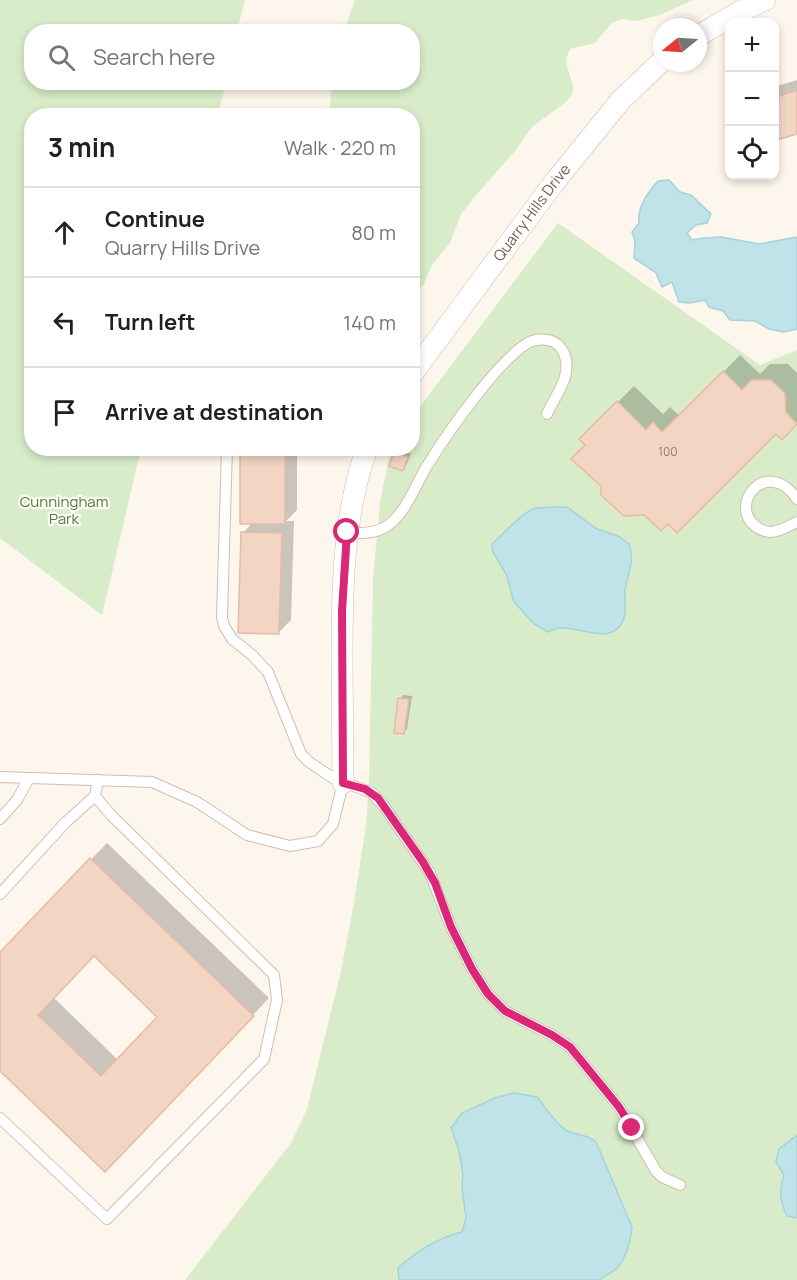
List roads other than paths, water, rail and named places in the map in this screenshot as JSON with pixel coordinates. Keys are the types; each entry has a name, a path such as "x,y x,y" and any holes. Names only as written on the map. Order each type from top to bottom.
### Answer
{"street":[{"path":"707,31 765,0"},
{"name":"Quarry Hills Drive","path":"420,363 553,184 621,100 653,70"},
{"path":"343,783 342,611 347,532 365,456"}],"lane":[{"path":"347,532 357,534 377,532 397,517 429,464 498,368 516,351 533,340 557,343 562,349 567,365 564,380 547,414"},
{"path":"227,456 224,626 232,639 268,672 294,740 302,753 309,762 343,783 365,789 378,798 435,883 451,927 472,969 488,994 505,1011 570,1047 619,1107 656,1171 670,1182 680,1185"},
{"path":"797,499 785,486 768,481 754,488 747,499 746,507 747,515 752,523 763,530 776,531 797,522"},
{"path":"0,777 152,782 197,802 247,835 290,846 318,841 333,824 343,783"},
{"path":"0,819 17,800 29,777"},
{"path":"0,894 65,824 95,796 98,780"},
{"path":"0,1118 107,1219 264,1059 277,1000 274,975 111,815 95,796"}],"water":[{"path":"669,180 680,192 691,195 711,214 707,223 696,225 687,233 692,240 721,237 759,244 797,237 797,329 784,332 769,329 755,321 730,320 723,311 709,307 705,300 690,303 679,302 672,282 662,287 656,273 634,258 635,241 632,232 639,223 644,200 658,181"},
{"path":"567,507 597,529 618,536 629,544 632,557 625,590 625,615 619,627 613,632 597,634 561,628 548,632 534,624 514,602 506,574 493,552 492,544 528,511"},
{"path":"514,1093 537,1097 561,1127 596,1142 632,1227 623,1260 616,1269 599,1280 399,1280 398,1268 412,1256 436,1242 462,1232 466,1218 462,1187 463,1174 459,1151 451,1128 462,1113 495,1098"},
{"path":"797,1135 797,1218 787,1216 785,1211 781,1191 784,1175 776,1162 779,1149"}],"park label":[{"name":"Cunningham Park","path":"64,510"}]}
